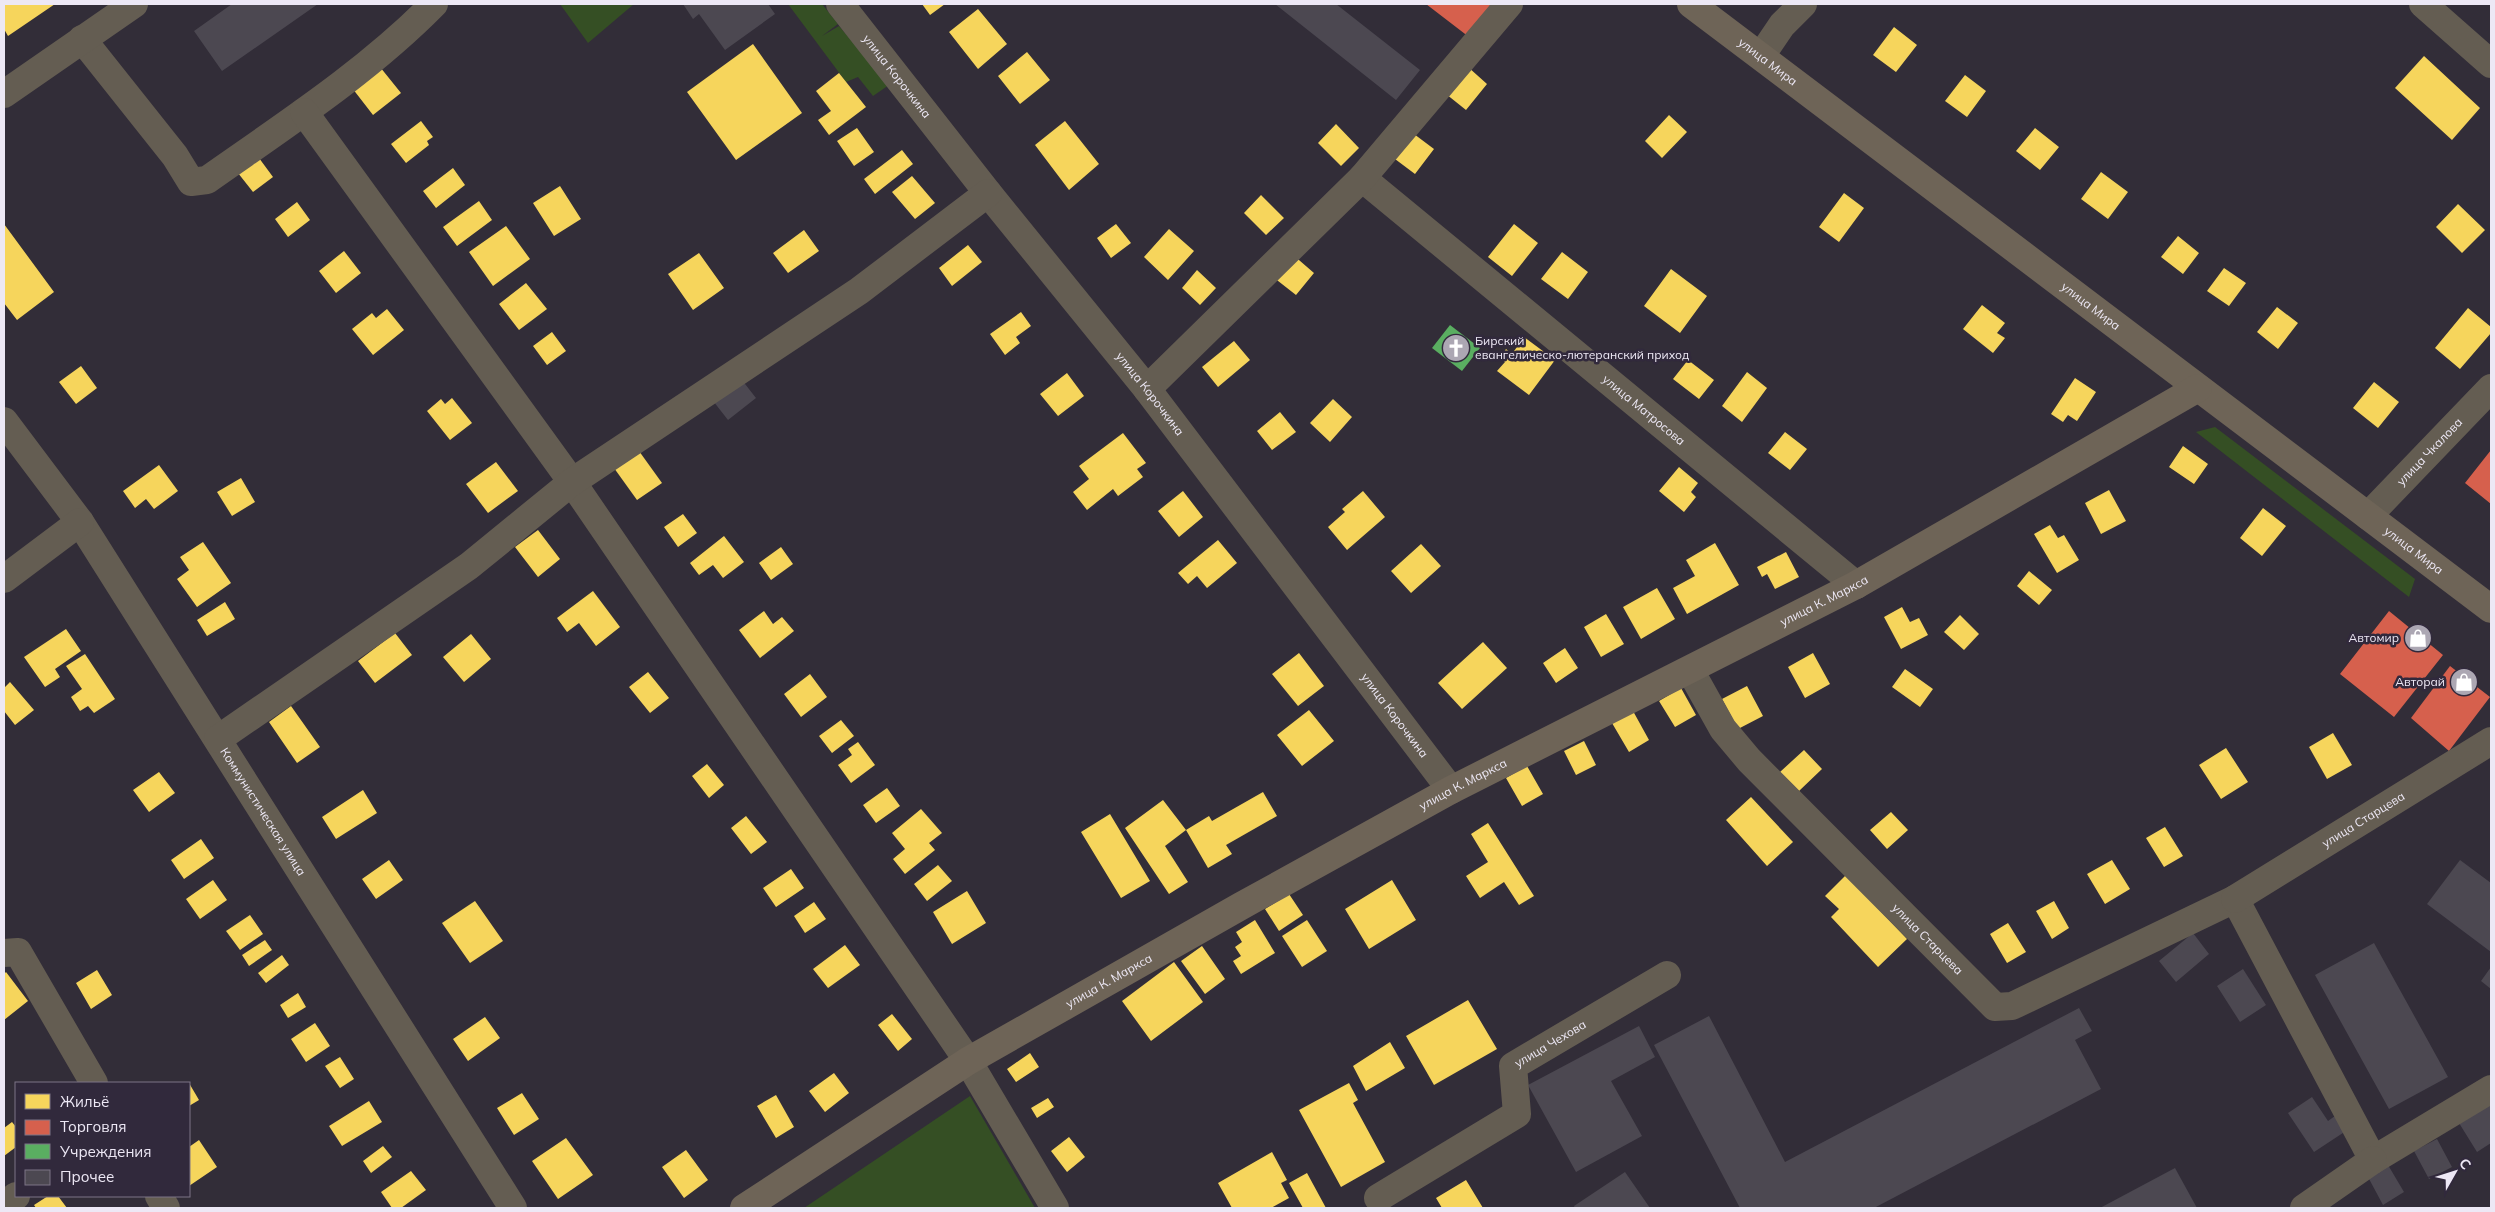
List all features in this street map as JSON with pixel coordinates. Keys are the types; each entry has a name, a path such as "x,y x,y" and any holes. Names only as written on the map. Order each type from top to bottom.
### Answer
{"main road":[{"name":"улица Мира","path":"1691,4 2491,609"},
{"name":"улица К. Маркса","path":"744,1208 968,1061 1224,915 1451,790 1856,585 2198,388"}],"street":[{"path":"4,94 134,4"},
{"path":"82,40 175,156 190,182 207,180 304,112 401,38 434,4"},
{"name":"улица Корочкина","path":"840,4 988,193 1147,389 1451,790"},
{"path":"1147,389 1362,178 1509,4"},
{"path":"1760,56 1782,25 1803,4"},
{"path":"2423,4 2491,64"},
{"path":"304,112 572,482 968,1061 1055,1208"},
{"name":"улица Матросова","path":"1362,178 1856,585"},
{"path":"218,739 469,566 572,482 859,290 988,193"},
{"name":"улица Чкалова","path":"2368,516 2491,388"},
{"name":"Коммунистическая улица","path":"4,421 80,522 513,1208"},
{"path":"4,579 80,522"},
{"name":"улица Старцева","path":"1690,670 1723,729 1749,760 1995,1007 2012,1006 2235,899 2491,741"},
{"path":"2235,899 2373,1160"},
{"path":"4,953 18,952 93,1082"},
{"name":"улица Чехова","path":"1374,1205 1517,1114 1513,1066 1667,975"},
{"path":"2304,1208 2373,1160 2491,1089"},
{"path":"4,1205 15,1197"},
{"path":"159,1197 166,1208"}],"green space":[{"path":"560,4 634,4 588,43"},
{"path":"788,4 822,4 838,24 822,36 839,26 889,85 873,96 858,77 846,82"},
{"path":"2215,427 2415,579 2409,597 2196,432"},
{"path":"970,1096 1035,1208 804,1208"}],"building: Жильё":[{"path":"4,4 55,4 8,36 4,29"},
{"path":"922,4 945,4 930,15"},
{"path":"978,9 1007,44 978,69 949,32"},
{"path":"1894,27 1917,45 1896,72 1873,55"},
{"path":"753,44 802,113 736,160 687,92"},
{"path":"1027,52 1050,80 1020,104 998,76"},
{"path":"2424,56 2480,108 2452,140 2395,88"},
{"path":"376,62 401,93 373,115 349,84"},
{"path":"1468,67 1487,84 1466,110 1446,94"},
{"path":"839,73 866,107 829,135 818,120 831,111 816,91"},
{"path":"1965,75 1986,91 1967,117 1945,101"},
{"path":"1669,115 1687,132 1662,158 1645,141"},
{"path":"421,121 433,137 427,141 429,145 406,163 391,144"},
{"path":"1065,121 1099,164 1069,190 1035,145"},
{"path":"1336,124 1359,148 1341,166 1318,143"},
{"path":"857,128 874,152 854,166 837,141"},
{"path":"2035,128 2059,147 2040,170 2016,151"},
{"path":"1414,134 1434,149 1415,174 1395,159"},
{"path":"902,150 913,164 875,194 864,179"},
{"path":"259,158 273,177 253,192 238,173"},
{"path":"453,168 465,185 436,208 423,191"},
{"path":"2101,172 2128,192 2108,219 2081,199"},
{"path":"912,176 935,203 915,219 892,192"},
{"path":"560,186 581,219 554,236 533,203"},
{"path":"1844,193 1864,208 1839,242 1819,227"},
{"path":"1261,195 1284,218 1266,235 1244,213"},
{"path":"479,201 492,220 457,246 443,227"},
{"path":"297,202 310,220 288,237 275,219"},
{"path":"2458,204 2485,230 2462,253 2436,227"},
{"path":"4,224 54,292 17,320 4,303"},
{"path":"1116,224 1131,243 1111,258 1097,238"},
{"path":"1514,224 1538,243 1512,276 1488,257"},
{"path":"506,226 530,259 493,286 469,252"},
{"path":"1169,229 1194,251 1168,280 1144,257"},
{"path":"804,230 819,251 788,273 773,253"},
{"path":"2178,236 2199,253 2183,274 2161,257"},
{"path":"968,245 982,262 952,286 939,268"},
{"path":"344,251 361,273 336,293 319,271"},
{"path":"1562,252 1588,272 1568,299 1541,279"},
{"path":"699,253 724,288 693,310 668,274"},
{"path":"1292,254 1314,273 1296,295 1273,277"},
{"path":"2224,268 2246,283 2229,306 2207,291"},
{"path":"1671,269 1707,296 1680,333 1644,306"},
{"path":"1197,270 1216,288 1200,305 1182,288"},
{"path":"526,283 547,309 519,330 499,304"},
{"path":"1982,305 2005,323 1997,333 2005,338 1993,353 1963,329"},
{"path":"2277,307 2298,323 2278,349 2257,332"},
{"path":"2468,308 2491,327 2491,333 2460,369 2435,348"},
{"path":"387,309 404,330 373,355 352,329 372,313 376,318"},
{"path":"1021,312 1031,326 1016,337 1020,343 1005,355 990,334"},
{"path":"552,332 566,351 547,365 533,346"},
{"path":"1524,337 1555,360 1529,395 1497,371 1505,362 1500,358 1506,349 1512,354"},
{"path":"1234,341 1250,360 1218,387 1202,367"},
{"path":"1688,360 1714,380 1699,399 1673,379"},
{"path":"81,366 97,388 76,404 59,382"},
{"path":"1747,372 1767,388 1742,422 1722,406"},
{"path":"1067,373 1084,396 1058,416 1040,394"},
{"path":"2075,378 2096,392 2077,421 2068,415 2063,422 2051,414"},
{"path":"2374,382 2399,402 2378,428 2353,408"},
{"path":"452,398 472,423 450,440 427,411 441,399 445,404"},
{"path":"1333,399 1352,417 1330,442 1310,423"},
{"path":"1280,412 1296,432 1272,450 1257,431"},
{"path":"1785,432 1807,449 1790,470 1768,453"},
{"path":"1123,433 1146,463 1137,469 1143,477 1118,496 1113,489 1087,510 1073,492 1089,479 1079,466"},
{"path":"2183,446 2208,464 2194,484 2169,467"},
{"path":"639,451 662,483 637,500 614,468"},
{"path":"496,462 518,491 488,513 466,484"},
{"path":"159,465 178,491 154,509 146,499 135,508 123,491"},
{"path":"1679,467 1698,483 1691,492 1696,497 1684,512 1659,491"},
{"path":"241,478 255,502 232,516 217,492"},
{"path":"2109,490 2126,521 2101,534 2085,503"},
{"path":"1183,491 1203,517 1179,537 1158,511"},
{"path":"1363,491 1385,517 1347,550 1328,527 1345,512 1342,509"},
{"path":"2263,508 2286,526 2262,556 2240,538"},
{"path":"683,514 697,533 678,547 664,527"},
{"path":"2050,525 2058,538 2064,535 2079,560 2057,573 2034,534"},
{"path":"538,530 560,559 538,577 515,547"},
{"path":"724,536 744,562 723,578 713,565 699,575 690,563"},
{"path":"1218,540 1237,563 1207,588 1197,576 1188,584 1178,573"},
{"path":"203,542 231,583 197,607 177,579 189,570 180,557"},
{"path":"1715,543 1739,585 1687,614 1673,588 1695,576 1686,560"},
{"path":"1421,544 1441,566 1411,593 1391,571"},
{"path":"781,547 793,564 771,580 759,563"},
{"path":"1786,552 1799,577 1775,589 1767,574 1762,577 1757,567"},
{"path":"2029,571 2052,590 2039,605 2017,586"},
{"path":"1657,588 1675,619 1641,639 1623,607"},
{"path":"593,591 620,627 596,646 579,623 567,632 557,618"},
{"path":"225,602 235,619 207,636 197,620"},
{"path":"1902,607 1910,622 1919,618 1928,635 1901,649 1884,617"},
{"path":"764,611 773,624 782,617 794,631 760,658 739,630"},
{"path":"1606,614 1624,644 1601,657 1584,627"},
{"path":"1960,615 1979,634 1964,650 1944,632"},
{"path":"66,629 81,651 55,669 60,677 45,687 24,657"},
{"path":"395,633 412,655 375,683 358,661"},
{"path":"471,634 491,659 464,682 443,657"},
{"path":"1483,642 1507,668 1462,709 1438,683"},
{"path":"1565,648 1578,668 1556,683 1543,663"},
{"path":"1299,653 1324,686 1298,706 1272,674"},
{"path":"1813,653 1830,684 1805,698 1788,667"},
{"path":"85,654 115,699 94,713 88,706 80,711 71,697 82,689 66,666"},
{"path":"1905,669 1933,689 1920,707 1892,687"},
{"path":"648,672 669,698 650,713 629,687"},
{"path":"810,674 827,697 801,717 784,694"},
{"path":"10,682 34,710 15,725 4,711 4,688"},
{"path":"1747,686 1763,716 1738,729 1722,699"},
{"path":"1681,688 1696,715 1675,727 1659,701"},
{"path":"291,706 320,747 297,763 269,722"},
{"path":"1309,710 1334,741 1302,766 1277,735"},
{"path":"1633,711 1649,740 1629,752 1612,723"},
{"path":"841,720 854,736 832,753 819,736"},
{"path":"2333,733 2352,765 2327,779 2309,747"},
{"path":"1584,741 1596,765 1576,775 1564,751"},
{"path":"858,742 875,765 851,783 838,765 852,755 848,749"},
{"path":"2226,748 2248,782 2221,799 2199,765"},
{"path":"1804,750 1822,769 1799,791 1780,772"},
{"path":"707,764 724,785 709,798 692,776"},
{"path":"1527,766 1543,794 1522,806 1506,778"},
{"path":"159,772 175,793 149,812 133,790"},
{"path":"887,788 900,806 876,823 863,805"},
{"path":"363,790 377,813 336,839 322,817"},
{"path":"1263,792 1277,816 1226,845 1232,854 1208,868 1186,830 1209,816 1212,821"},
{"path":"1751,797 1793,842 1767,866 1726,820"},
{"path":"1163,800 1186,830 1165,846 1188,882 1169,894 1125,828"},
{"path":"921,809 942,833 929,843 935,850 905,874 893,859 905,849 892,833"},
{"path":"1891,812 1908,830 1887,849 1870,830"},
{"path":"1110,814 1150,881 1121,898 1081,832"},
{"path":"746,816 767,842 751,854 731,828"},
{"path":"1488,823 1534,896 1519,905 1504,882 1480,898 1466,876 1488,862 1471,834"},
{"path":"2165,827 2183,856 2164,867 2146,838"},
{"path":"201,839 214,858 184,879 171,860"},
{"path":"389,860 403,880 376,899 362,879"},
{"path":"2112,860 2130,889 2105,904 2087,874"},
{"path":"938,865 952,881 927,901 914,884"},
{"path":"791,869 804,888 776,907 763,888"},
{"path":"1846,875 1907,939 1878,967 1831,917 1839,909 1825,896"},
{"path":"213,880 227,900 200,919 186,899"},
{"path":"1392,880 1416,920 1369,949 1345,909"},
{"path":"967,891 986,923 952,944 933,912"},
{"path":"1289,894 1303,915 1279,931 1265,909"},
{"path":"475,901 503,941 470,963 442,923"},
{"path":"2054,901 2069,928 2052,939 2036,911"},
{"path":"814,902 826,919 805,933 794,916"},
{"path":"250,915 263,934 240,950 226,931"},
{"path":"1255,920 1275,953 1241,974 1233,961 1241,956 1235,947 1242,942 1236,932"},
{"path":"1307,920 1327,951 1302,967 1282,936"},
{"path":"2008,923 2026,952 2007,963 1990,934"},
{"path":"265,940 272,950 249,966 242,955"},
{"path":"845,945 860,965 828,988 813,969"},
{"path":"1202,946 1225,979 1205,994 1181,961"},
{"path":"282,955 289,965 266,983 258,973"},
{"path":"1174,962 1203,1002 1151,1041 1122,1001"},
{"path":"97,970 112,995 91,1009 76,983"},
{"path":"6,972 28,1001 4,1020 4,974"},
{"path":"298,993 306,1007 288,1018 280,1005"},
{"path":"1468,1000 1497,1049 1434,1085 1406,1036"},
{"path":"892,1014 912,1039 898,1051 878,1025"},
{"path":"485,1017 500,1038 468,1061 453,1039"},
{"path":"315,1023 330,1046 306,1062 291,1039"},
{"path":"1390,1042 1405,1068 1366,1091 1353,1066"},
{"path":"1030,1053 1039,1067 1016,1082 1007,1069"},
{"path":"340,1057 354,1079 340,1088 325,1066"},
{"path":"834,1073 849,1093 825,1112 809,1091"},
{"path":"1349,1083 1358,1100 1353,1103 1385,1162 1341,1187 1299,1110"},
{"path":"190,1085 199,1100 190,1105"},
{"path":"522,1093 539,1119 514,1135 497,1108"},
{"path":"776,1095 794,1127 776,1138 757,1106"},
{"path":"1048,1098 1054,1107 1037,1118 1031,1108"},
{"path":"369,1101 382,1122 342,1146 329,1126"},
{"path":"12,1122 15,1126 15,1148 4,1156 4,1128"},
{"path":"1069,1137 1085,1157 1067,1172 1051,1151"},
{"path":"566,1138 593,1175 558,1199 532,1161"},
{"path":"199,1140 217,1167 190,1185 190,1146"},
{"path":"383,1146 392,1157 371,1173 363,1161"},
{"path":"686,1150 708,1180 684,1198 662,1167"},
{"path":"1272,1152 1287,1180 1281,1183 1289,1198 1271,1208 1232,1208 1218,1183"},
{"path":"411,1171 426,1190 401,1208 392,1208 381,1192"},
{"path":"1307,1173 1326,1208 1303,1208 1289,1183"},
{"path":"1466,1180 1483,1208 1442,1208 1436,1198"},
{"path":"46,1197 59,1197 67,1208 36,1208 34,1205"}],"building: Торговля":[{"path":"1426,4 1495,4 1469,37"},
{"path":"2491,450 2491,504 2465,483"},
{"path":"2389,611 2443,655 2394,717 2340,674"},
{"path":"2450,666 2490,697 2449,751 2411,718"}],"building: Учреждения":[{"name":"Бирский евангелическо-лютеранский приход","path":"1450,325 1480,348 1462,371 1432,348"}],"building: Прочее":[{"path":"232,4 318,4 222,71 194,31"},
{"path":"683,4 768,4 775,14 725,50 699,14 693,19"},
{"path":"1275,4 1336,4 1420,70 1396,100"},
{"path":"738,375 756,398 728,420 710,397"},
{"path":"2460,860 2491,883 2491,952 2427,904"},
{"path":"2193,933 2209,954 2176,982 2159,961"},
{"path":"2374,943 2448,1077 2389,1109 2315,975"},
{"path":"2491,967 2491,989 2481,981"},
{"path":"2243,969 2266,1005 2240,1022 2217,986"},
{"path":"2079,1008 2092,1031 2075,1040 2101,1089 1874,1208 1740,1208 1654,1045 1709,1016 1785,1162"},
{"path":"1639,1026 1655,1057 1611,1081 1642,1136 1576,1172 1528,1085"},
{"path":"2312,1097 2328,1121 2342,1111 2352,1127 2314,1152 2288,1113"},
{"path":"2491,1102 2491,1143 2477,1152 2459,1123"},
{"path":"2437,1139 2452,1167 2429,1179 2414,1151"},
{"path":"2388,1165 2404,1192 2383,1205 2368,1177"},
{"path":"2175,1168 2197,1208 2100,1208"},
{"path":"1625,1172 1650,1208 1575,1208 1574,1206"}],"place":[{"name":"Бирский евангелическо-лютеранский приход","path":"1456,348"},
{"name":"Автомир","path":"2418,638"},
{"name":"Авторай","path":"2464,682"}]}
